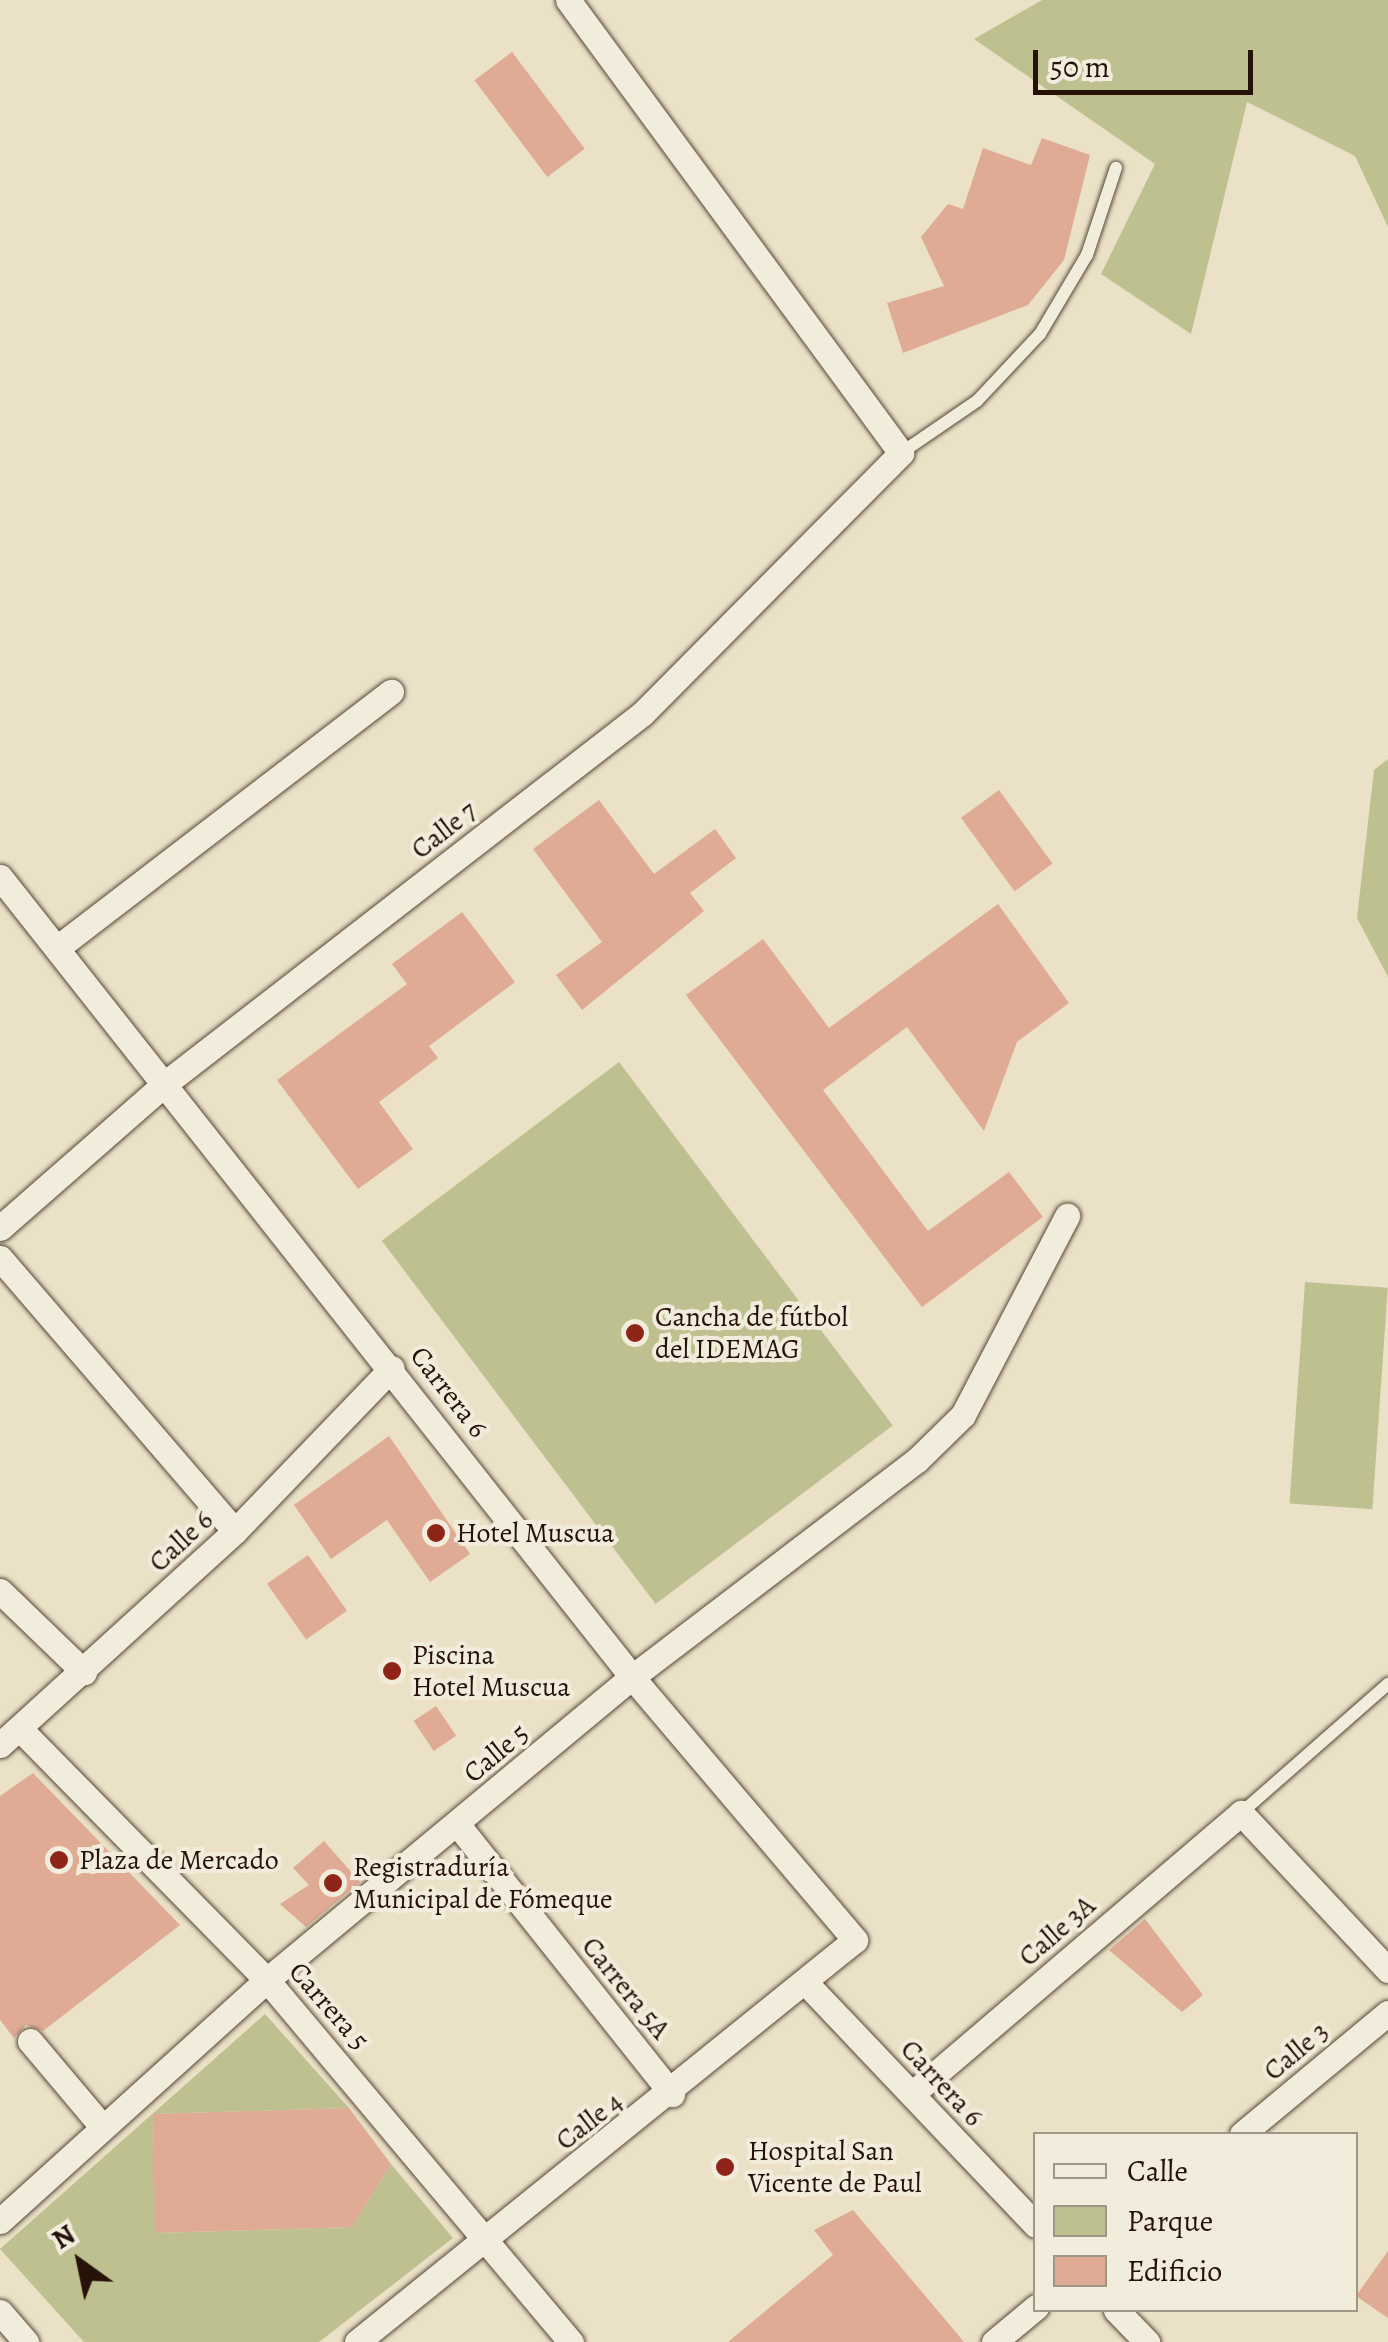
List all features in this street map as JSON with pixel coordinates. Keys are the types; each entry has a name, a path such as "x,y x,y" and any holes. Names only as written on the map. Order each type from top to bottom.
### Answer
{"street":[{"path":"568,0 901,453"},
{"name":"Calle 7","path":"0,1228 167,1082 642,714 901,453"},
{"path":"57,948 392,692"},
{"name":"Carrera 6","path":"0,877 167,1082 632,1677 854,1940"},
{"name":"Calle 5","path":"0,2220 100,2124 632,1677 918,1460 963,1415 1067,1216"},
{"path":"0,1258 235,1531"},
{"name":"Calle 6","path":"10,1737 235,1531 392,1368"},
{"path":"0,1591 84,1672"},
{"name":"Carrera 5","path":"10,1737 268,1980 571,2342"},
{"path":"1241,1813 1388,1970"},
{"name":"Calle 3A","path":"912,2094 1241,1813"},
{"name":"Carrera 5A","path":"458,1825 672,2094"},
{"name":"Calle 4","path":"362,2340 672,2094 854,1940"},
{"name":"Carrera 6","path":"805,1982 1033,2222"},
{"name":"Calle 3","path":"1244,2132 1388,2013"},
{"path":"30,2041 100,2124"},
{"path":"994,2342 1033,2310"},
{"path":"0,2312 26,2342"},
{"path":"1118,2312 1146,2342"}],"lane":[{"path":"901,453 977,401 1040,334 1087,255 1116,168"},
{"path":"1241,1813 1388,1684"}],"green space":[{"path":"1042,0 1388,0 1388,227 1355,156 1247,102 1191,334 1101,274 1155,164 974,39"},
{"path":"1388,759 1388,977 1357,918 1374,770"},
{"name":"Cancha de fútbol del IDEMAG","path":"619,1062 893,1425 656,1604 382,1241"},
{"path":"1305,1282 1388,1288 1372,1509 1290,1503"},
{"path":"265,2014 349,2108 153,2114 156,2233 352,2227 391,2164 453,2238 319,2342 84,2342 0,2249"}],"building":[{"path":"512,52 585,149 547,177 474,80"},
{"path":"1042,138 1090,155 1064,260 1028,305 903,353 887,303 944,286 921,237 948,204 963,209 983,148 1031,165"},
{"path":"999,790 1052,864 1014,891 961,818"},
{"path":"599,800 654,874 715,829 736,858 690,893 704,911 582,1010 556,975 602,942 533,849"},
{"path":"998,904 1069,1003 1017,1042 984,1131 907,1027 823,1090 928,1231 1009,1172 1043,1217 922,1307 686,995 763,939 829,1028"},
{"path":"462,912 515,982 429,1046 438,1058 379,1102 413,1149 358,1189 277,1080 407,984 392,964"},
{"path":"389,1436 470,1554 430,1582 387,1520 331,1559 294,1505"},
{"path":"308,1555 347,1611 306,1639 267,1584"},
{"path":"436,1706 456,1736 434,1751 414,1721"},
{"name":"Plaza de Mercado","path":"33,1773 180,1925 43,2031 26,2025 14,2038 0,2020 0,1796"},
{"name":"Registraduría Municipal de Fómeque","path":"324,1841 360,1882 306,1927 280,1904 309,1885 293,1868"},
{"path":"1145,1919 1203,1995 1182,2012 1109,1950"},
{"path":"349,2108 391,2164 352,2227 155,2233 153,2114"},
{"path":"853,2210 964,2342 728,2342 833,2255 814,2230"},
{"path":"1388,2251 1388,2318 1358,2297"}],"place":[{"name":"Cancha de fútbol del IDEMAG","path":"635,1333"},
{"name":"Hotel Muscua","path":"436,1533"},
{"name":"Piscina Hotel Muscua","path":"392,1671"},
{"name":"Plaza de Mercado","path":"59,1860"},
{"name":"Registraduría Municipal de Fómeque","path":"333,1883"},
{"name":"Hospital San Vicente de Paul","path":"725,2167"}]}
